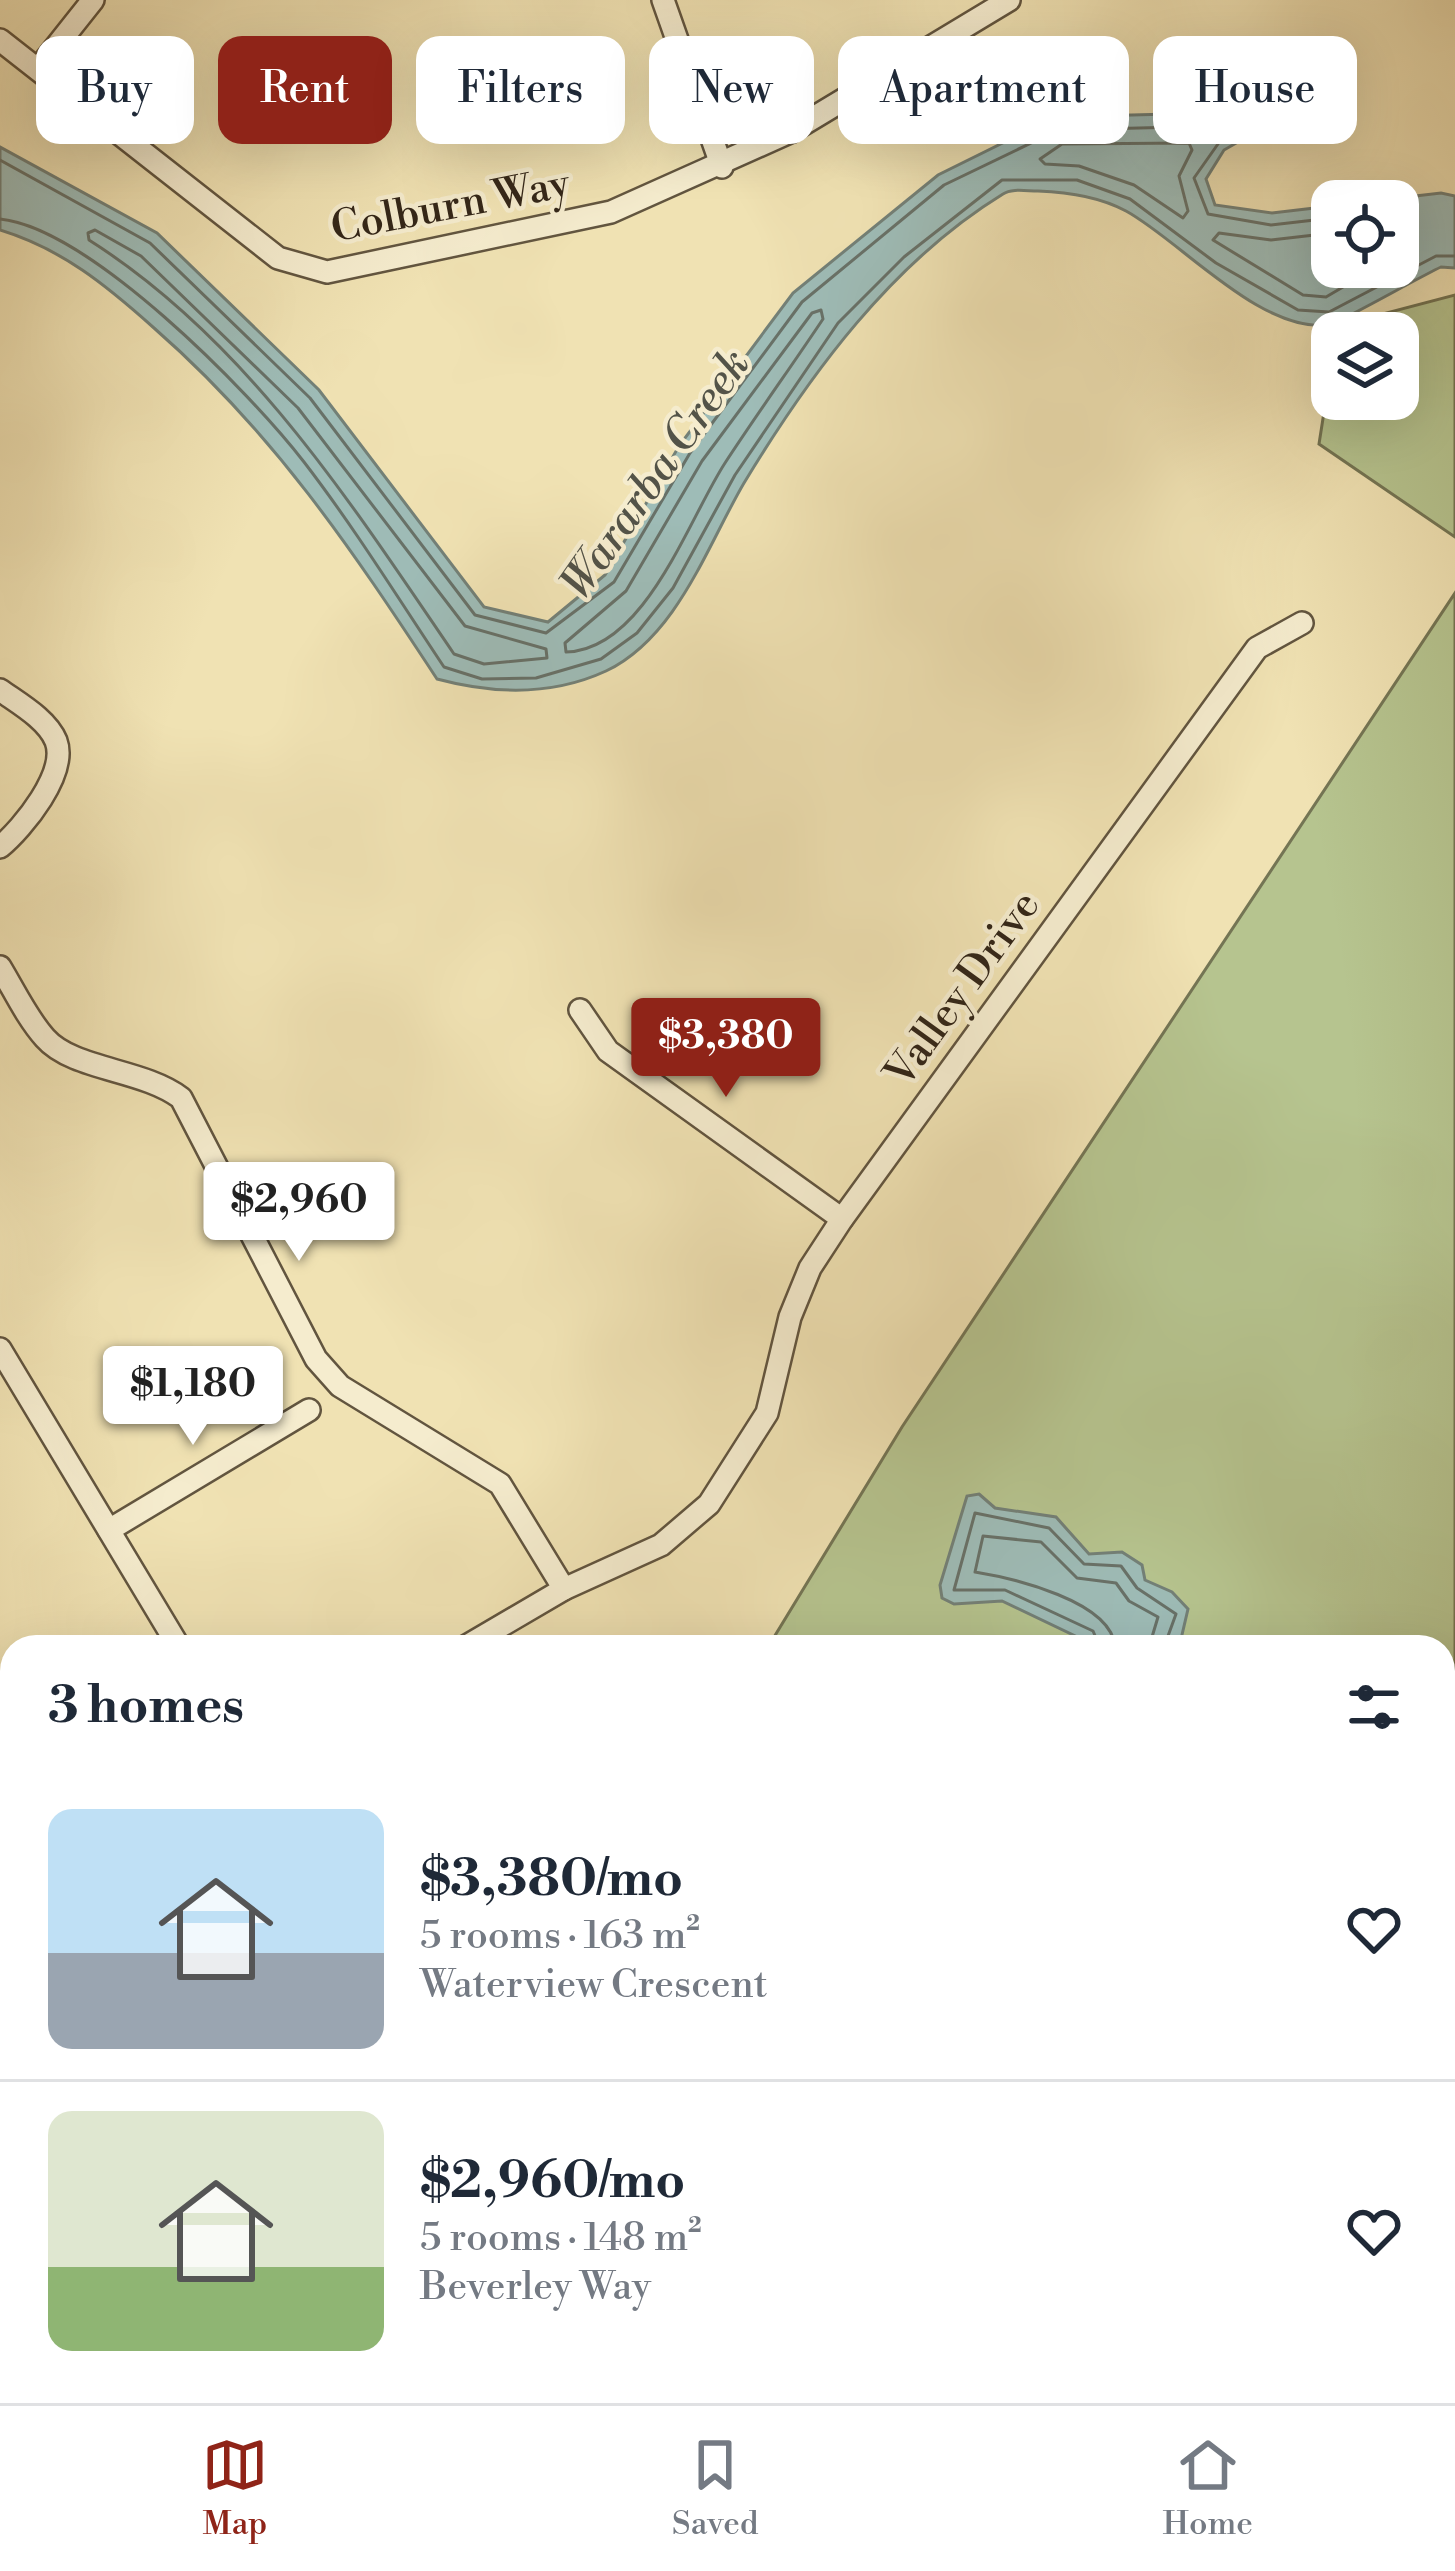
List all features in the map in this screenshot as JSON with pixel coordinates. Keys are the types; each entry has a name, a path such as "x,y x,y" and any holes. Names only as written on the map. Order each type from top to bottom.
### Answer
{"street":[{"path":"64,36 93,0"},
{"path":"663,0 722,167"},
{"name":"Colburn Way","path":"135,144 278,258 327,272 610,212 722,167 1009,0"},
{"name":"Colburn Way","path":"0,40 36,66"},
{"name":"Valley Drive","path":"485,1635 564,1589 662,1545 709,1504 767,1413 790,1317 810,1268 842,1219 1257,648 1302,623"},
{"path":"0,689 43,722 56,742 58,764 31,811 0,848"},
{"path":"0,967 46,1040 63,1052 159,1081 181,1097 316,1359 340,1386 500,1484 564,1589"},
{"path":"580,1010 608,1051 842,1219"},
{"path":"0,1349 171,1635"},
{"path":"109,1531 309,1410"}],"path":[{"path":"1455,2113 1455,2126"}],"green space":[{"path":"1455,295 1455,537 1319,444 1323,420 1419,420 1419,312 1390,312"},
{"path":"1455,593 1455,1635 775,1635 902,1427"}],"water":[{"name":"Wararba Creek","path":"1153,114 1153,144 1234,144 1224,150 1206,179 1215,205 1272,213 1311,208 1311,288 1402,288 1356,312 1311,312 1311,324 1303,324 1249,300 1115,206 1072,194 1007,192 925,253 857,323 770,442 688,588 652,636 606,671 544,688 501,690 437,679 308,493 236,408 101,283 43,247 0,230 0,147 157,233 319,390 484,607 548,622 605,575 679,446 793,293 938,175 1001,144 1129,144 1129,115"},
{"name":"Wararba Creek","path":"1419,196 1455,196 1455,268 1441,267 1419,279"},
{"path":"979,1494 995,1508 1056,1517 1089,1554 1122,1552 1142,1565 1145,1580 1172,1592 1188,1609 1182,1635 1073,1635 1002,1601 954,1604 942,1598 940,1585 967,1496"}]}
